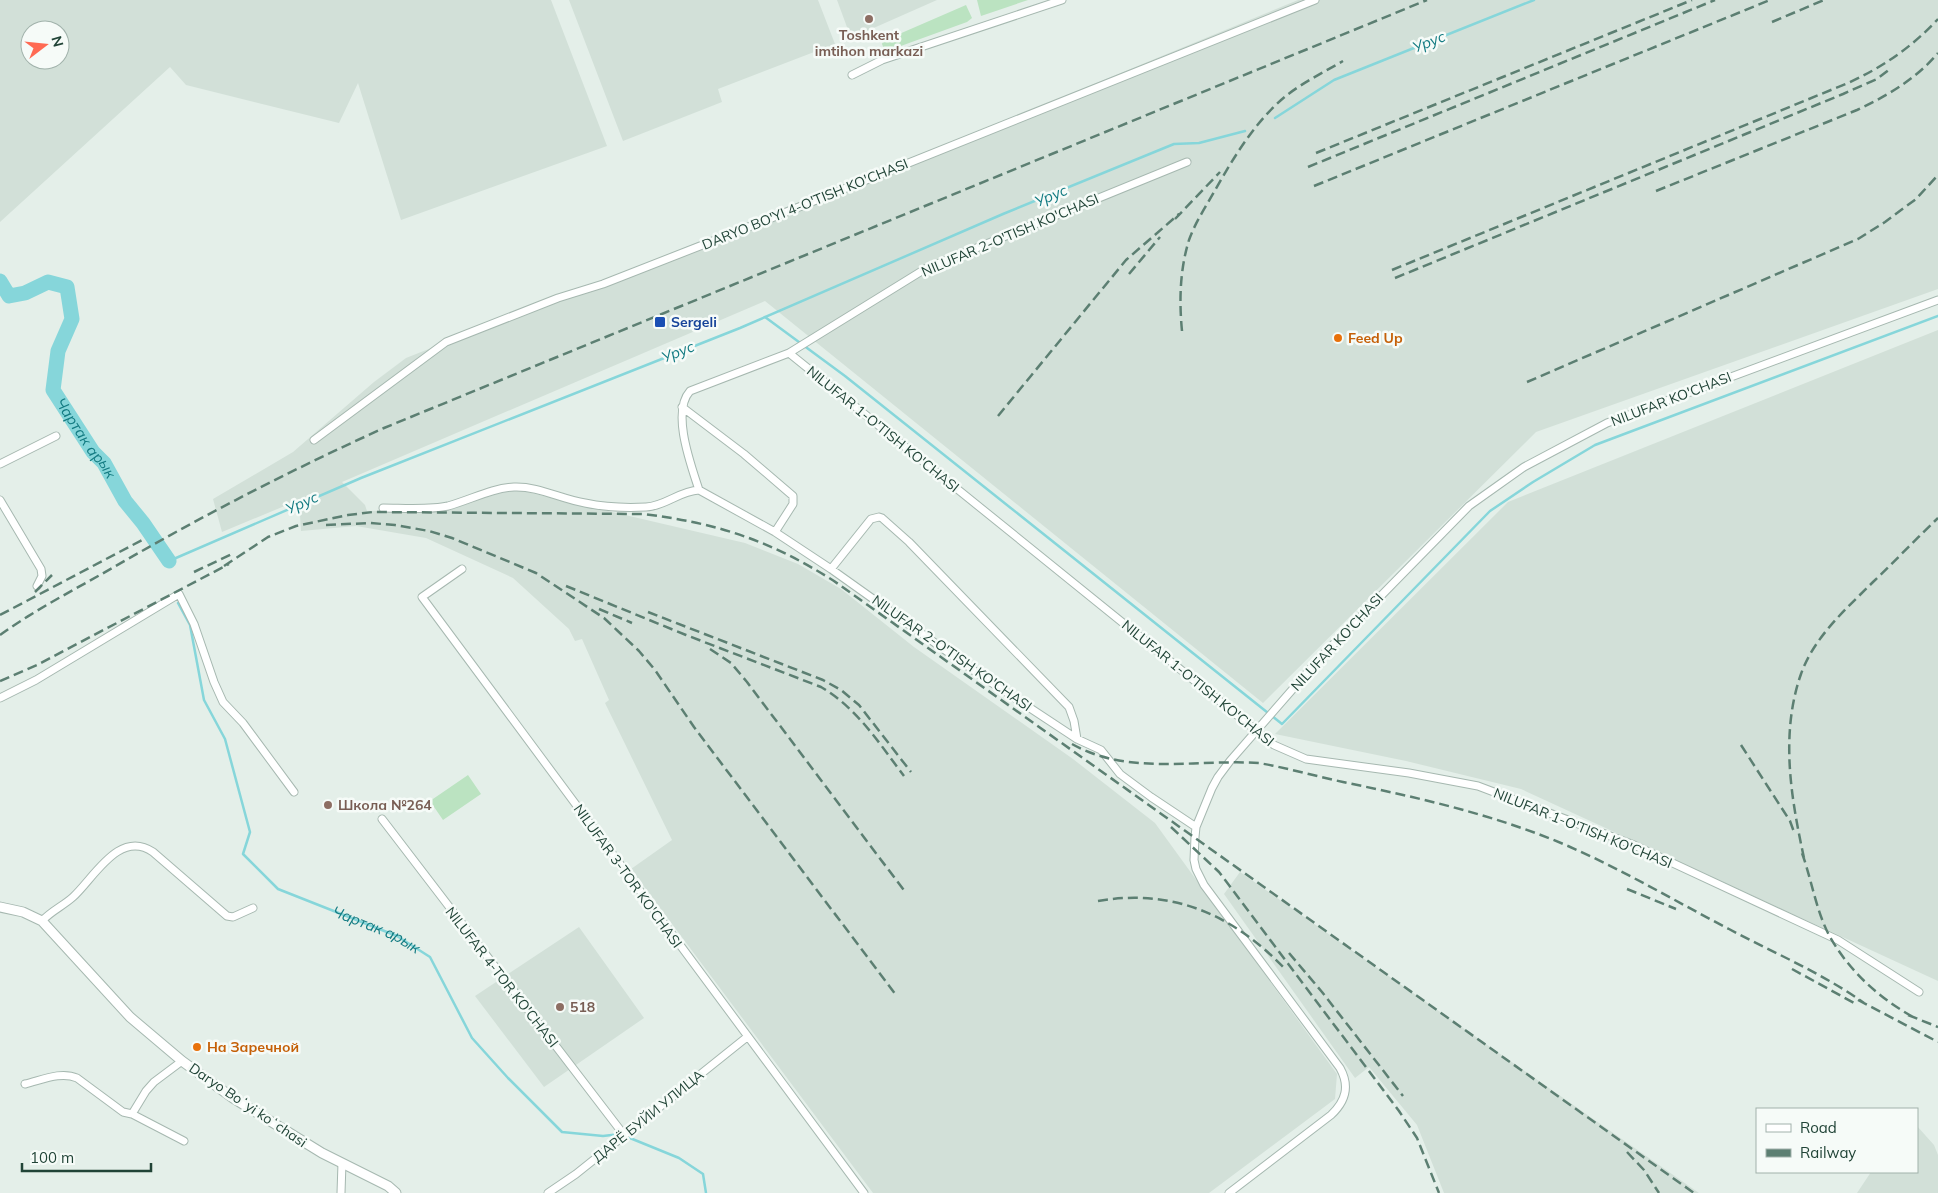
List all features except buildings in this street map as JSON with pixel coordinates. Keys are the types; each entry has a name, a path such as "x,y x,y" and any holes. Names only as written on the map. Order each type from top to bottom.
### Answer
{"street":[{"path":"852,76 882,60 1062,0"},
{"name":"DARYO BO'YI 4-O'TISH KO'CHASI","path":"314,440 446,342 558,298 604,284 1315,0"},
{"name":"NILUFAR 2-O'TISH KO'CHASI","path":"682,407 684,397 690,390 789,353 925,269 1187,162"},
{"name":"NILUFAR KO'CHASI","path":"1229,1193 1335,1112 1343,1100 1346,1083 1340,1068 1204,885 1196,869 1194,848 1196,826 1218,777 1318,658 1463,512 1524,467 1607,423 1938,300"},
{"name":"NILUFAR 1-O'TISH KO'CHASI","path":"789,353 1274,745 1306,759 1410,773 1478,786 1634,844 1838,940 1919,992"},
{"path":"383,508 446,506 514,487 530,488 586,503 645,507 659,505 670,501 688,490 699,490 687,452 682,407"},
{"path":"682,407 744,454 793,496 793,504 775,532"},
{"path":"0,464 56,436"},
{"name":"NILUFAR 2-O'TISH KO'CHASI","path":"699,490 775,532 831,569 980,675 1077,739 1101,750 1120,774 1196,826"},
{"path":"0,500 41,569 42,576 37,586"},
{"path":"831,569 871,519 882,518 909,542 1069,707 1077,739"},
{"name":"NILUFAR 3-TOR KO'CHASI","path":"462,569 422,597 746,1037 864,1193"},
{"path":"0,698 36,680 179,594 194,624 223,702 243,723 294,792"},
{"name":"NILUFAR 4-TOR KO'CHASI","path":"382,819 624,1135"},
{"path":"42,921 48,914 73,898 117,850 139,846 153,852 228,916 233,917 253,908"},
{"name":"Daryo Boʻyi koʻchasi","path":"0,907 23,912 42,921 130,1017 182,1060 233,1098 322,1153 388,1186 396,1193"},
{"name":"ДАРЁ БУЙИ УЛИЦА","path":"548,1193 576,1174 746,1037"},
{"path":"132,1114 154,1082 182,1060"},
{"path":"25,1084 62,1074 70,1075 77,1078 123,1112 132,1114 184,1141"},
{"path":"341,1193 342,1163"}],"shaded area":[{"path":"0,0 551,0 607,146 401,220 358,83 339,123 186,85 170,67 0,222"},
{"path":"569,0 818,0 835,44 718,89 722,102 623,141"},
{"name":"Toshkent imtihon markazi","path":"837,0 937,0 851,38"},
{"path":"1298,0 1938,0 1938,289 1536,432 1263,703 765,301 342,482 365,505 367,511 448,509 500,493 518,490 745,543 798,564 841,589 914,647 1073,759 1155,823 1337,1074 1335,1099 1209,1193 873,1193 631,869 672,840 605,703 609,700 582,639 575,641 569,629 513,578 426,538 356,526 301,531 299,500 222,532 213,499 293,452 374,382 406,358 1011,118"},
{"path":"1938,330 1938,981 1521,789 1406,761 1275,734 1508,502"},
{"path":"1240,872 1699,1193 1444,1193 1417,1125 1369,1067 1355,1078 1224,894"},
{"name":"518","path":"579,927 644,1018 544,1087 475,996"},
{"path":"1918,1127 1934,1145 1938,1155 1938,1193 1857,1193 1870,1173 1918,1173"}],"green space":[{"path":"977,0 1028,0 981,16"},
{"path":"966,5 972,18 967,22 887,51 884,49 883,41"},
{"path":"468,775 481,794 443,820 430,801"}],"waterway":[{"name":"Урус","path":"1275,118 1334,80 1534,0"},
{"name":"Урус","path":"171,566 169,561 361,478 740,328 1003,214 1174,144 1199,143 1245,131"},
{"name":"Чартак арык","path":"0,281 9,296 25,293 48,282 67,287 72,319 58,351 53,390 93,452 104,463 125,501 143,523 169,561"},
{"path":"765,317 845,376 1282,724 1490,511 1533,482 1595,445 1938,316"},
{"name":"Чартак арык","path":"178,603 190,625 204,700 225,739 250,832 243,854 278,889 397,936 430,957 472,1038 508,1078 562,1132 603,1136 620,1134"},
{"name":"Чартак арык","path":"625,1136 679,1158 703,1174 706,1193"}],"railway":[{"path":"0,635 28,616 147,548 281,477 384,428 1427,0"},
{"path":"1316,153 1692,0"},
{"path":"1308,167 1715,0"},
{"path":"1314,186 1770,0"},
{"path":"1772,22 1824,0"},
{"path":"1392,270 1848,83 1896,56 1918,39 1938,19"},
{"path":"1656,191 1868,105 1911,79 1938,53"},
{"path":"1182,331 1181,285 1189,240 1200,216 1229,166 1255,128 1275,105 1300,86 1343,61"},
{"path":"1395,278 1843,94 1877,79 1890,69"},
{"path":"1175,219 1220,172"},
{"path":"1527,382 1858,239 1916,199 1938,175"},
{"path":"998,416 1126,260 1179,214"},
{"path":"1129,274 1160,237"},
{"path":"224,566 268,537 296,526 348,515 373,512 643,514 720,529 766,545 811,567 834,581 1694,1193"},
{"path":"1804,858 1795,812 1789,743 1791,720 1801,674 1814,648 1832,624 1938,518"},
{"path":"326,525 370,523 395,525 429,531 452,538 536,573 604,618 639,651 655,670 694,727 896,995"},
{"path":"0,615 144,539"},
{"path":"194,572 234,553"},
{"path":"0,681 37,665 229,564"},
{"path":"35,592 52,575"},
{"path":"566,586 821,687 846,705 867,727 904,776"},
{"path":"599,609 632,623"},
{"path":"648,612 823,680 841,690 859,705 911,772"},
{"path":"710,649 731,663 747,682 906,893"},
{"path":"1072,744 1094,754 1116,760 1139,763 1259,763 1429,801 1513,825 1568,846 1609,865 1815,973 1864,1003"},
{"path":"1741,745 1790,821 1794,832"},
{"path":"1171,827 1219,872 1399,1111 1417,1138 1439,1193"},
{"path":"1802,853 1821,917 1838,950 1867,984 1902,1011 1915,1018"},
{"path":"1627,889 1676,909"},
{"path":"1098,901 1125,898 1152,899 1177,903 1201,910 1245,934 1286,970"},
{"path":"1289,953 1403,1096"},
{"path":"1792,969 1856,1004"},
{"path":"1858,1000 1938,1042"},
{"path":"1908,1015 1938,1027"},
{"path":"1627,1152 1644,1170 1659,1193"}],"place":[{"name":"Toshkent imtihon markazi","path":"869,19"},
{"name":"Sergeli","path":"660,322"},
{"name":"Feed Up","path":"1338,338"},
{"name":"Школа №264","path":"328,805"},
{"name":"518","path":"560,1007"},
{"name":"На Заречной","path":"197,1047"}]}
